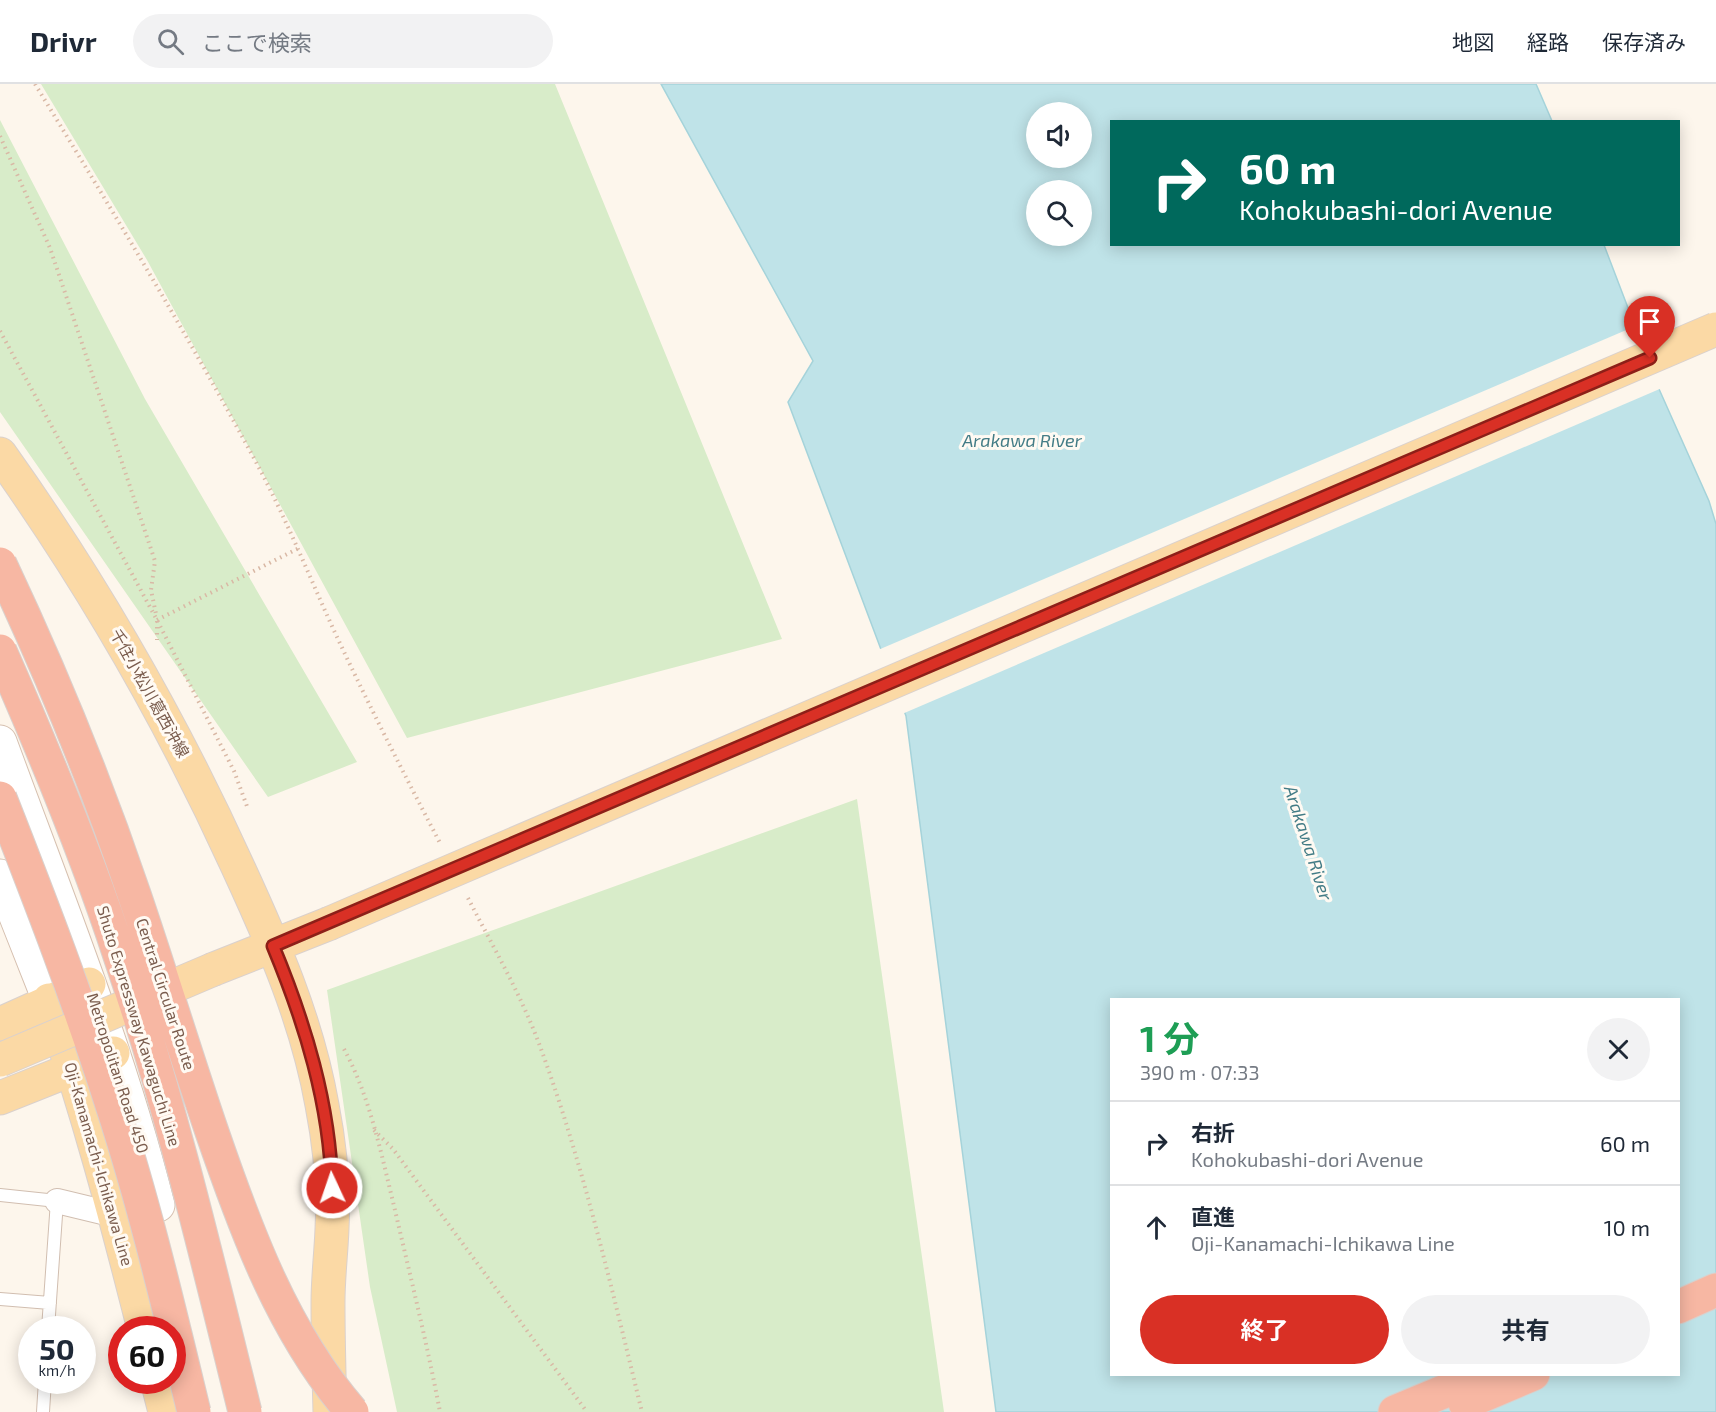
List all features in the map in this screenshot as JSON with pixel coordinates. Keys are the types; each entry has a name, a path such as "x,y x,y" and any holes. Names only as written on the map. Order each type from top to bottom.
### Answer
{"highway":[{"name":"Central Circular Route","path":"0,564 54,683 99,793 203,1107 252,1241 298,1335 319,1369 352,1412"},
{"name":"Shuto Expressway Kawaguchi Line","path":"0,651 65,804 121,956 164,1099 245,1412"},
{"name":"Central Circular Route","path":"0,701 231,1251 282,1345 331,1412"},
{"path":"0,798 54,935 113,1107 161,1278 194,1412"},
{"path":"1680,1287 1716,1271"},
{"path":"1680,1306 1716,1290"},
{"path":"1395,1412 1504,1376"},
{"path":"1412,1412 1504,1376"},
{"path":"1444,1412 1505,1376"},
{"path":"1454,1412 1506,1376"}],"main road":[{"path":"0,1060 214,969 328,924 1716,329"},
{"name":"千住小松川葛西沖線","path":"0,454 75,565 134,661 207,800 273,946"},
{"name":"Metropolitan Road 450","path":"0,742 89,984 146,1158 210,1412"},
{"path":"0,876 49,1000"},
{"path":"273,946 301,1015 310,1044 331,1168 332,1227 328,1300 331,1412"},
{"path":"0,1024 49,1000 89,984"},
{"name":"Oji-Kanamachi-Ichikawa Line","path":"49,1000 73,1068 115,1215 141,1316"},
{"path":"0,1098 113,1053"},
{"path":"160,1394 165,1412"}],"street":[{"path":"57,1201 115,1215"}],"lane":[{"path":"0,1195 57,1201 49,1316"},
{"path":"0,1299 50,1303"},
{"path":"43,1412 44,1394"}],"path":[{"path":"35,84 171,310 251,452 441,847"},
{"path":"0,136 50,248 155,561 152,590 157,620 157,642"},
{"path":"0,331 157,620 234,771 249,813"},
{"path":"157,620 299,548"},
{"path":"463,889 521,1001 541,1049 599,1238 642,1412"},
{"path":"340,1042 356,1072 374,1130 428,1348 440,1412"},
{"path":"374,1130 393,1149 586,1412"}],"green space":[{"path":"41,84 555,84 782,639 407,738 147,260"},
{"path":"0,120 145,399 357,762 268,797 0,412"},
{"path":"857,799 944,1412 397,1412 370,1287 327,990"}],"water":[{"name":"Arakawa River","path":"661,84 1536,84 1552,120 1110,120 1110,246 1604,246 1659,389 1709,501 1716,524 1716,1412 996,1412 906,716 788,402 813,361"}],"pier":[{"path":"1638,325 1662,388 902,714 878,650"}],"route":[{"path":"332,1188 322,1106 310,1044 301,1015 273,946 1650,358"}]}
